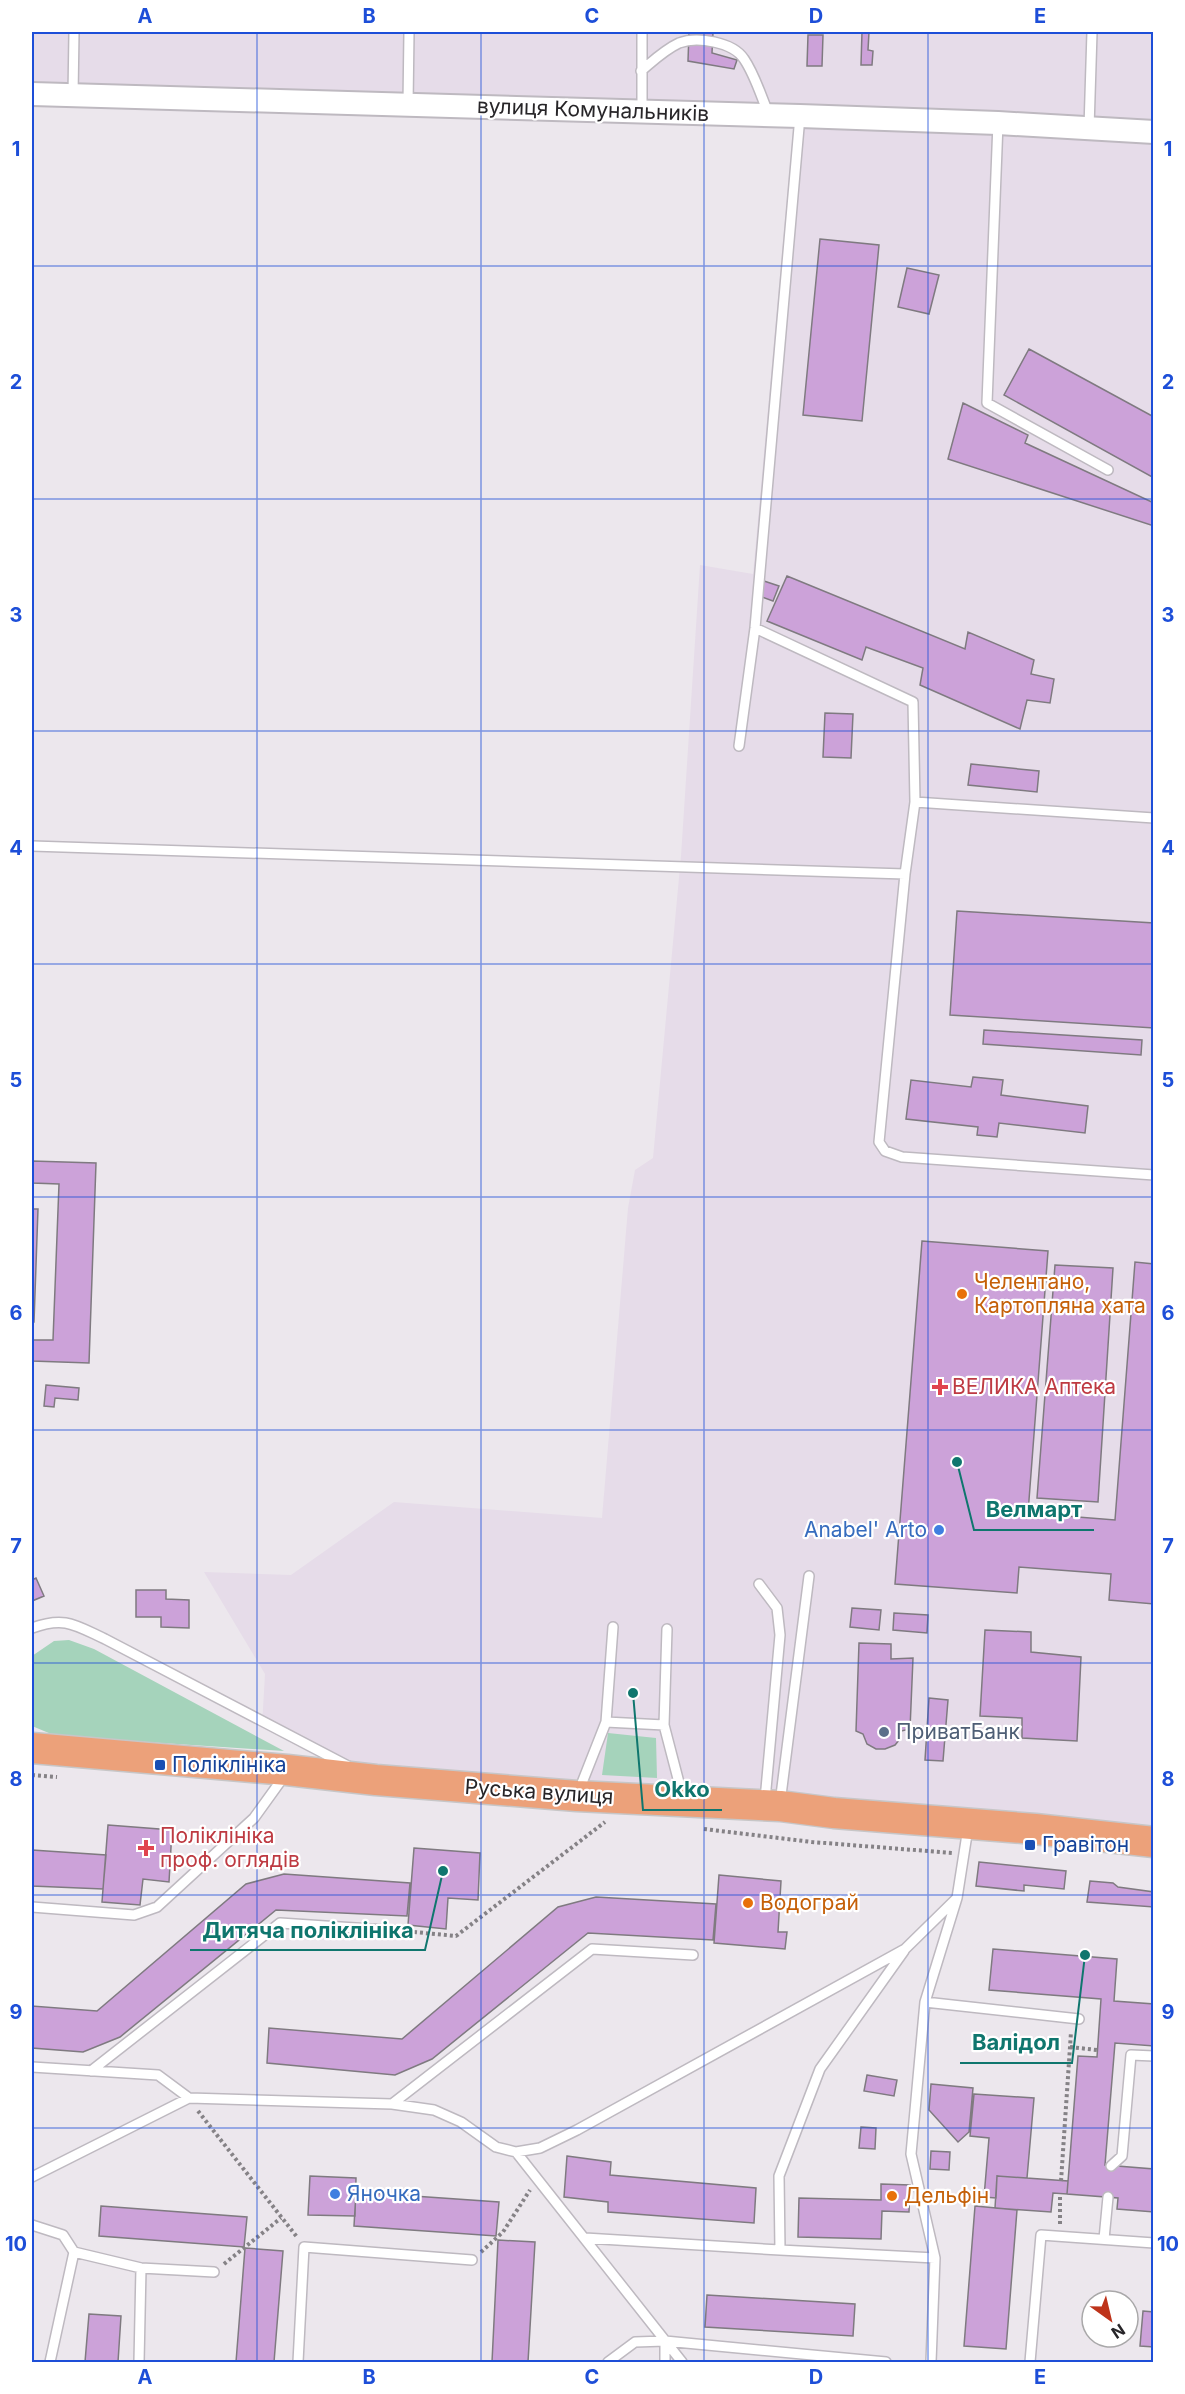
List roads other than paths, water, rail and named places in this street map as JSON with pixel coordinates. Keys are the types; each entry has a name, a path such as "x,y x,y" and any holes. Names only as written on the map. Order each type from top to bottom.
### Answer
{"main road":[{"name":"Руська вулиця","path":"32,1748 577,1796 772,1805 834,1813 1154,1842"}],"street":[{"name":"вулиця Комунальників","path":"32,94 800,116 998,123 1154,132"}],"lane":[{"path":"72,96 74,32"},
{"path":"408,105 409,32"},
{"path":"642,32 642,112"},
{"path":"1089,128 1092,32"},
{"path":"641,71 664,51 682,42 717,42 729,45 743,57 769,115"},
{"path":"740,746 755,628 800,116"},
{"path":"998,123 987,403 1108,470"},
{"path":"755,628 913,702 915,802 905,874 879,1142 885,1151 902,1156 1154,1175"},
{"path":"915,802 1154,818"},
{"path":"32,846 905,874"},
{"path":"772,1805 809,1576"},
{"path":"759,1584 777,1608 780,1635 772,1805"},
{"path":"32,1628 58,1620 74,1625 116,1644 376,1780"},
{"path":"577,1796 606,1722 613,1627"},
{"path":"667,1629 664,1725 684,1802"},
{"path":"606,1722 664,1725"},
{"path":"32,1907 134,1915 157,1907 254,1818 279,1786 287,1770"},
{"path":"931,2362 935,2258 911,2154 925,2002 957,1898 969,1824"},
{"path":"780,2250 778,2176 820,2069 905,1949 957,1898"},
{"path":"91,2071 279,1923 401,1931"},
{"path":"392,2104 592,1949 693,1955"},
{"path":"32,2177 189,2098 392,2104 434,2110 461,2122 496,2147 516,2152 540,2148 577,2130 905,1949"},
{"path":"925,2002 1075,2018"},
{"path":"1111,2166 1122,2156 1131,2055 1154,2056"},
{"path":"32,2067 158,2074 189,2098"},
{"path":"516,2152 682,2362"},
{"path":"1104,2239 1108,2197"},
{"path":"32,2225 63,2235 74,2252 141,2268 214,2272"},
{"path":"1030,2362 1041,2235 1154,2243"},
{"path":"585,2238 935,2258"},
{"path":"298,2362 304,2247 472,2260"},
{"path":"50,2362 74,2252"},
{"path":"139,2362 141,2268"},
{"path":"665,2341 665,2362"},
{"path":"608,2362 635,2342 665,2341 885,2362"}],"place":[{"name":"Челентано, Картопляна хата","path":"962,1294"},
{"name":"ВЕЛИКА Аптека","path":"940,1387"},
{"name":"Велмарт","path":"957,1462"},
{"name":"Anabel' Arto","path":"939,1530"},
{"name":"Okko","path":"633,1693"},
{"name":"ПриватБанк","path":"884,1732"},
{"name":"Поліклініка","path":"160,1765"},
{"name":"Гравітон","path":"1030,1845"},
{"name":"Поліклініка проф. оглядів","path":"146,1848"},
{"name":"Дитяча поліклініка","path":"443,1871"},
{"name":"Водограй","path":"748,1903"},
{"name":"Валідол","path":"1085,1955"},
{"name":"Яночка","path":"335,2194"},
{"name":"Дельфін","path":"892,2196"}]}
